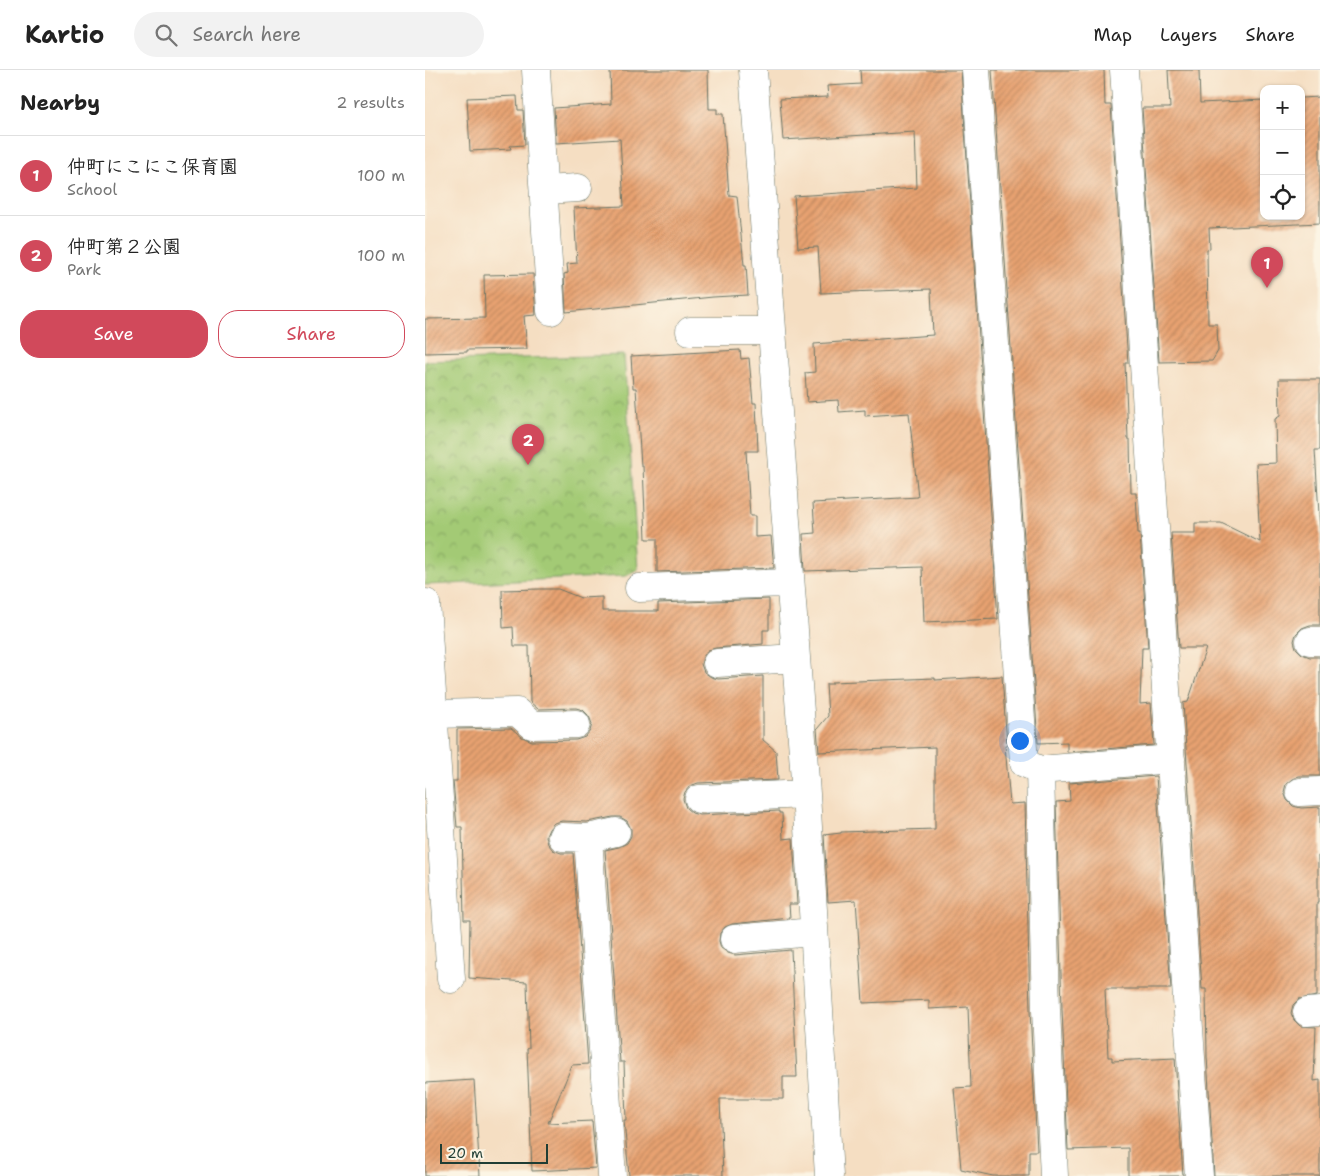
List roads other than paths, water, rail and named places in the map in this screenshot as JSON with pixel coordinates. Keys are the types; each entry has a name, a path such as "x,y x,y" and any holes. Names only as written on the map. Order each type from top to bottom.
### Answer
{"street":[{"path":"536,70 551,311"},
{"path":"753,70 789,583 806,794 829,1176"},
{"path":"976,70 1024,763 1040,770 1171,759"},
{"path":"1124,70 1199,1176"},
{"path":"544,190 578,188"},
{"path":"690,331 771,331"},
{"path":"639,588 789,583"},
{"path":"425,603 435,714 451,979"},
{"path":"717,663 795,658"},
{"path":"435,714 517,712 532,725 576,724"},
{"path":"1040,770 1046,1010 1054,1176"},
{"path":"699,799 806,794"},
{"path":"562,837 588,838 616,832"},
{"path":"588,838 612,1176"},
{"path":"734,939 813,932"}],"place":[{"name":"仲町にこにこ保育園","path":"1267,288"},
{"name":"仲町第２公園","path":"528,465"}]}
